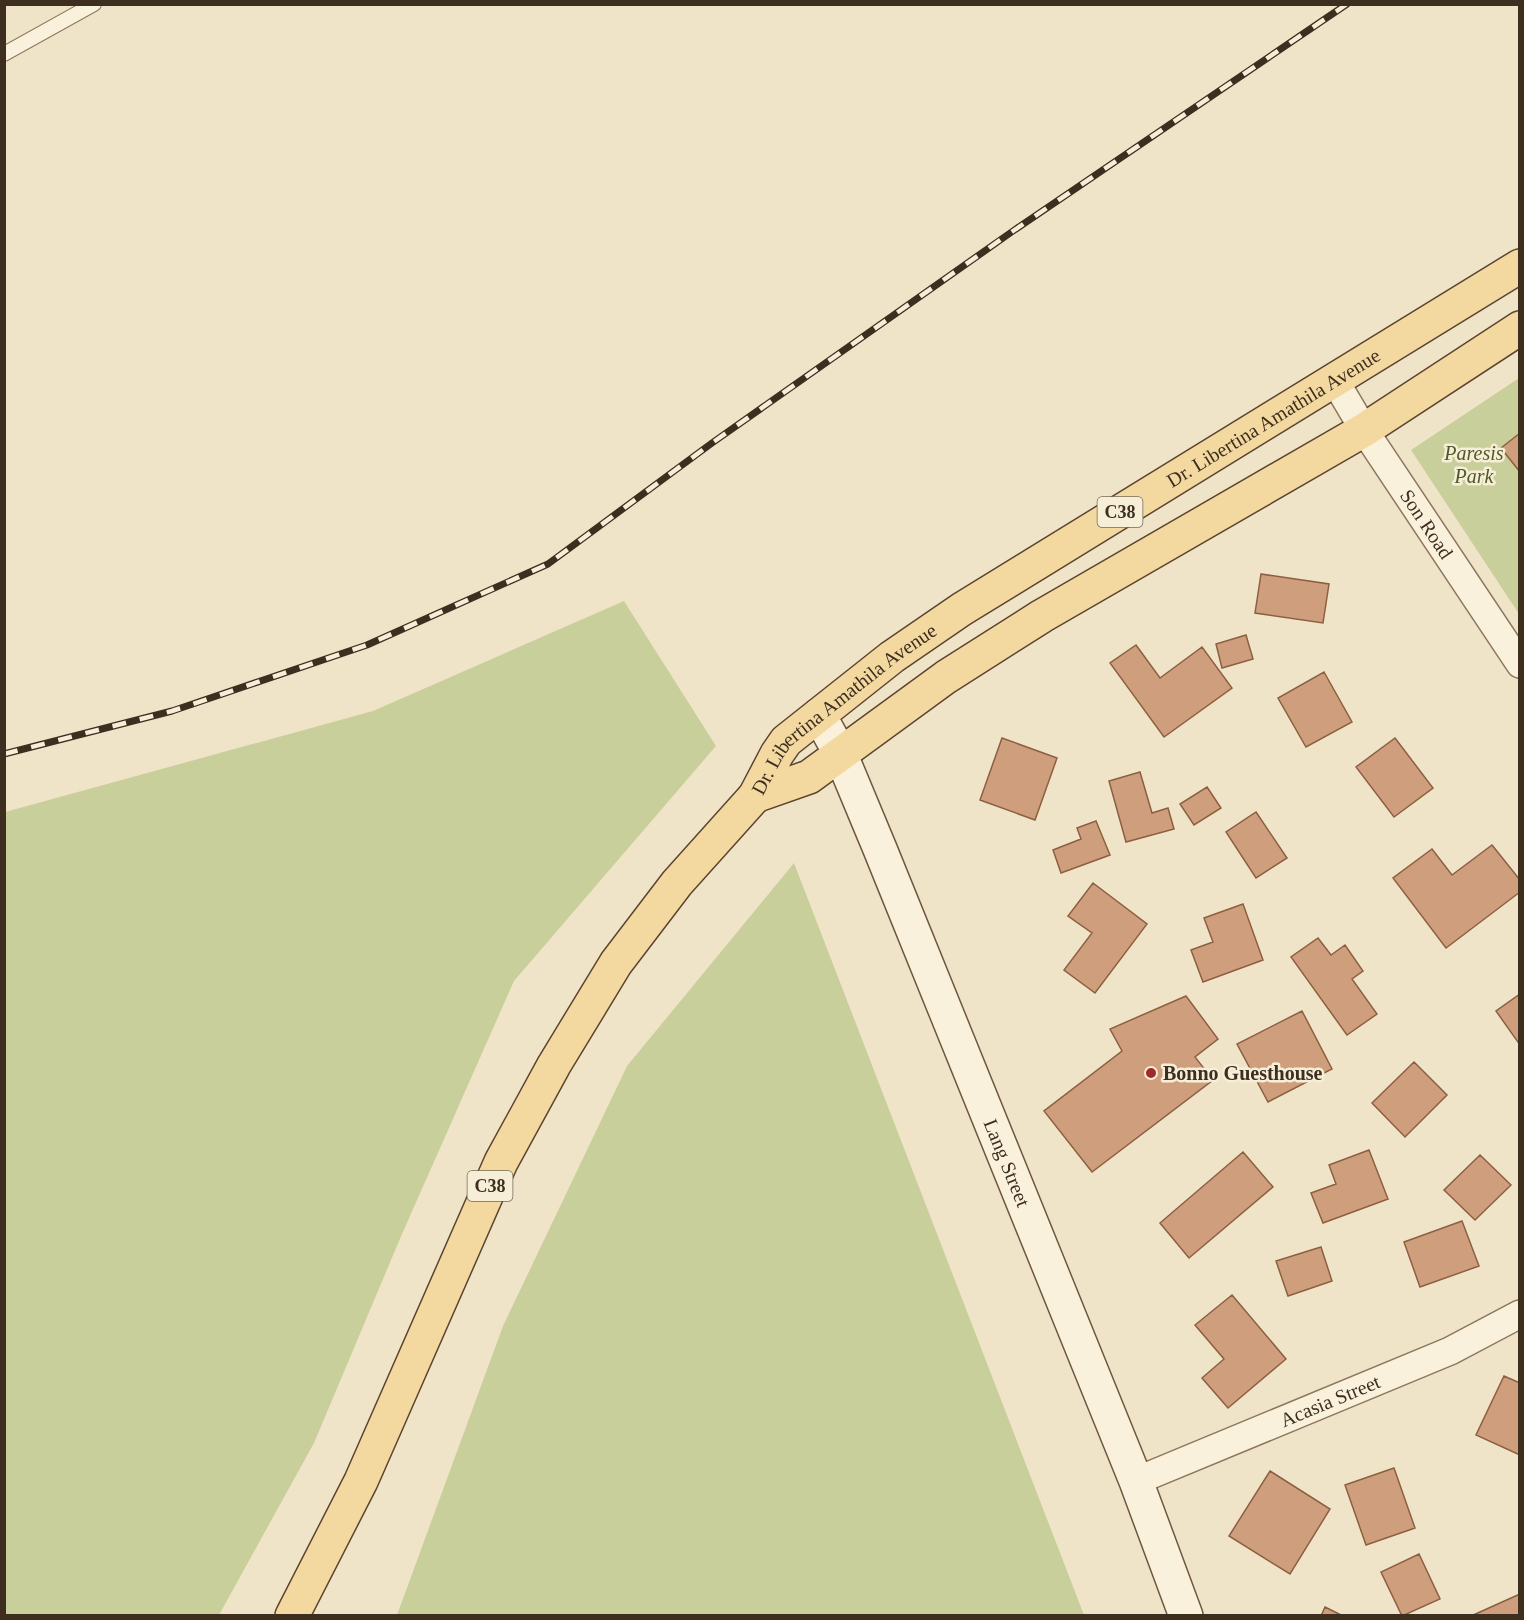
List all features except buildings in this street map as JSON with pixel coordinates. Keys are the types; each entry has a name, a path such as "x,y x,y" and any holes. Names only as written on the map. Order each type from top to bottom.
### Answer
{"main road":[{"name":"Dr. Libertina Amathila Avenue","path":"755,796 786,741 892,657 962,609 1520,266"},
{"name":"Dr. Libertina Amathila Avenue","path":"755,796 809,777 946,677 1042,616 1364,430 1520,328"},
{"name":"C38","path":"292,1616 361,1481 501,1162 554,1065 616,963 656,909 676,883 755,796"}],"street":[{"name":"Son Road","path":"1335,381 1364,430 1520,664"},
{"name":"Lang Street","path":"819,715 840,753 1136,1481 1186,1616"},
{"name":"Acasia Street","path":"1136,1481 1450,1350 1520,1314"}],"lane":[{"path":"4,54 94,4"}],"green space":[{"name":"Paresis Park","path":"1519,378 1519,614 1411,450"},
{"path":"624,601 716,746 514,981 402,1234 314,1443 219,1615 5,1615 5,812 373,711"},
{"path":"794,863 1084,1615 397,1615 503,1326 627,1066"}],"railway":[{"path":"4,754 172,711 367,645 548,564 712,443 1013,231 1347,4"}],"place":[{"name":"Bonno Guesthouse","path":"1151,1073"}]}
